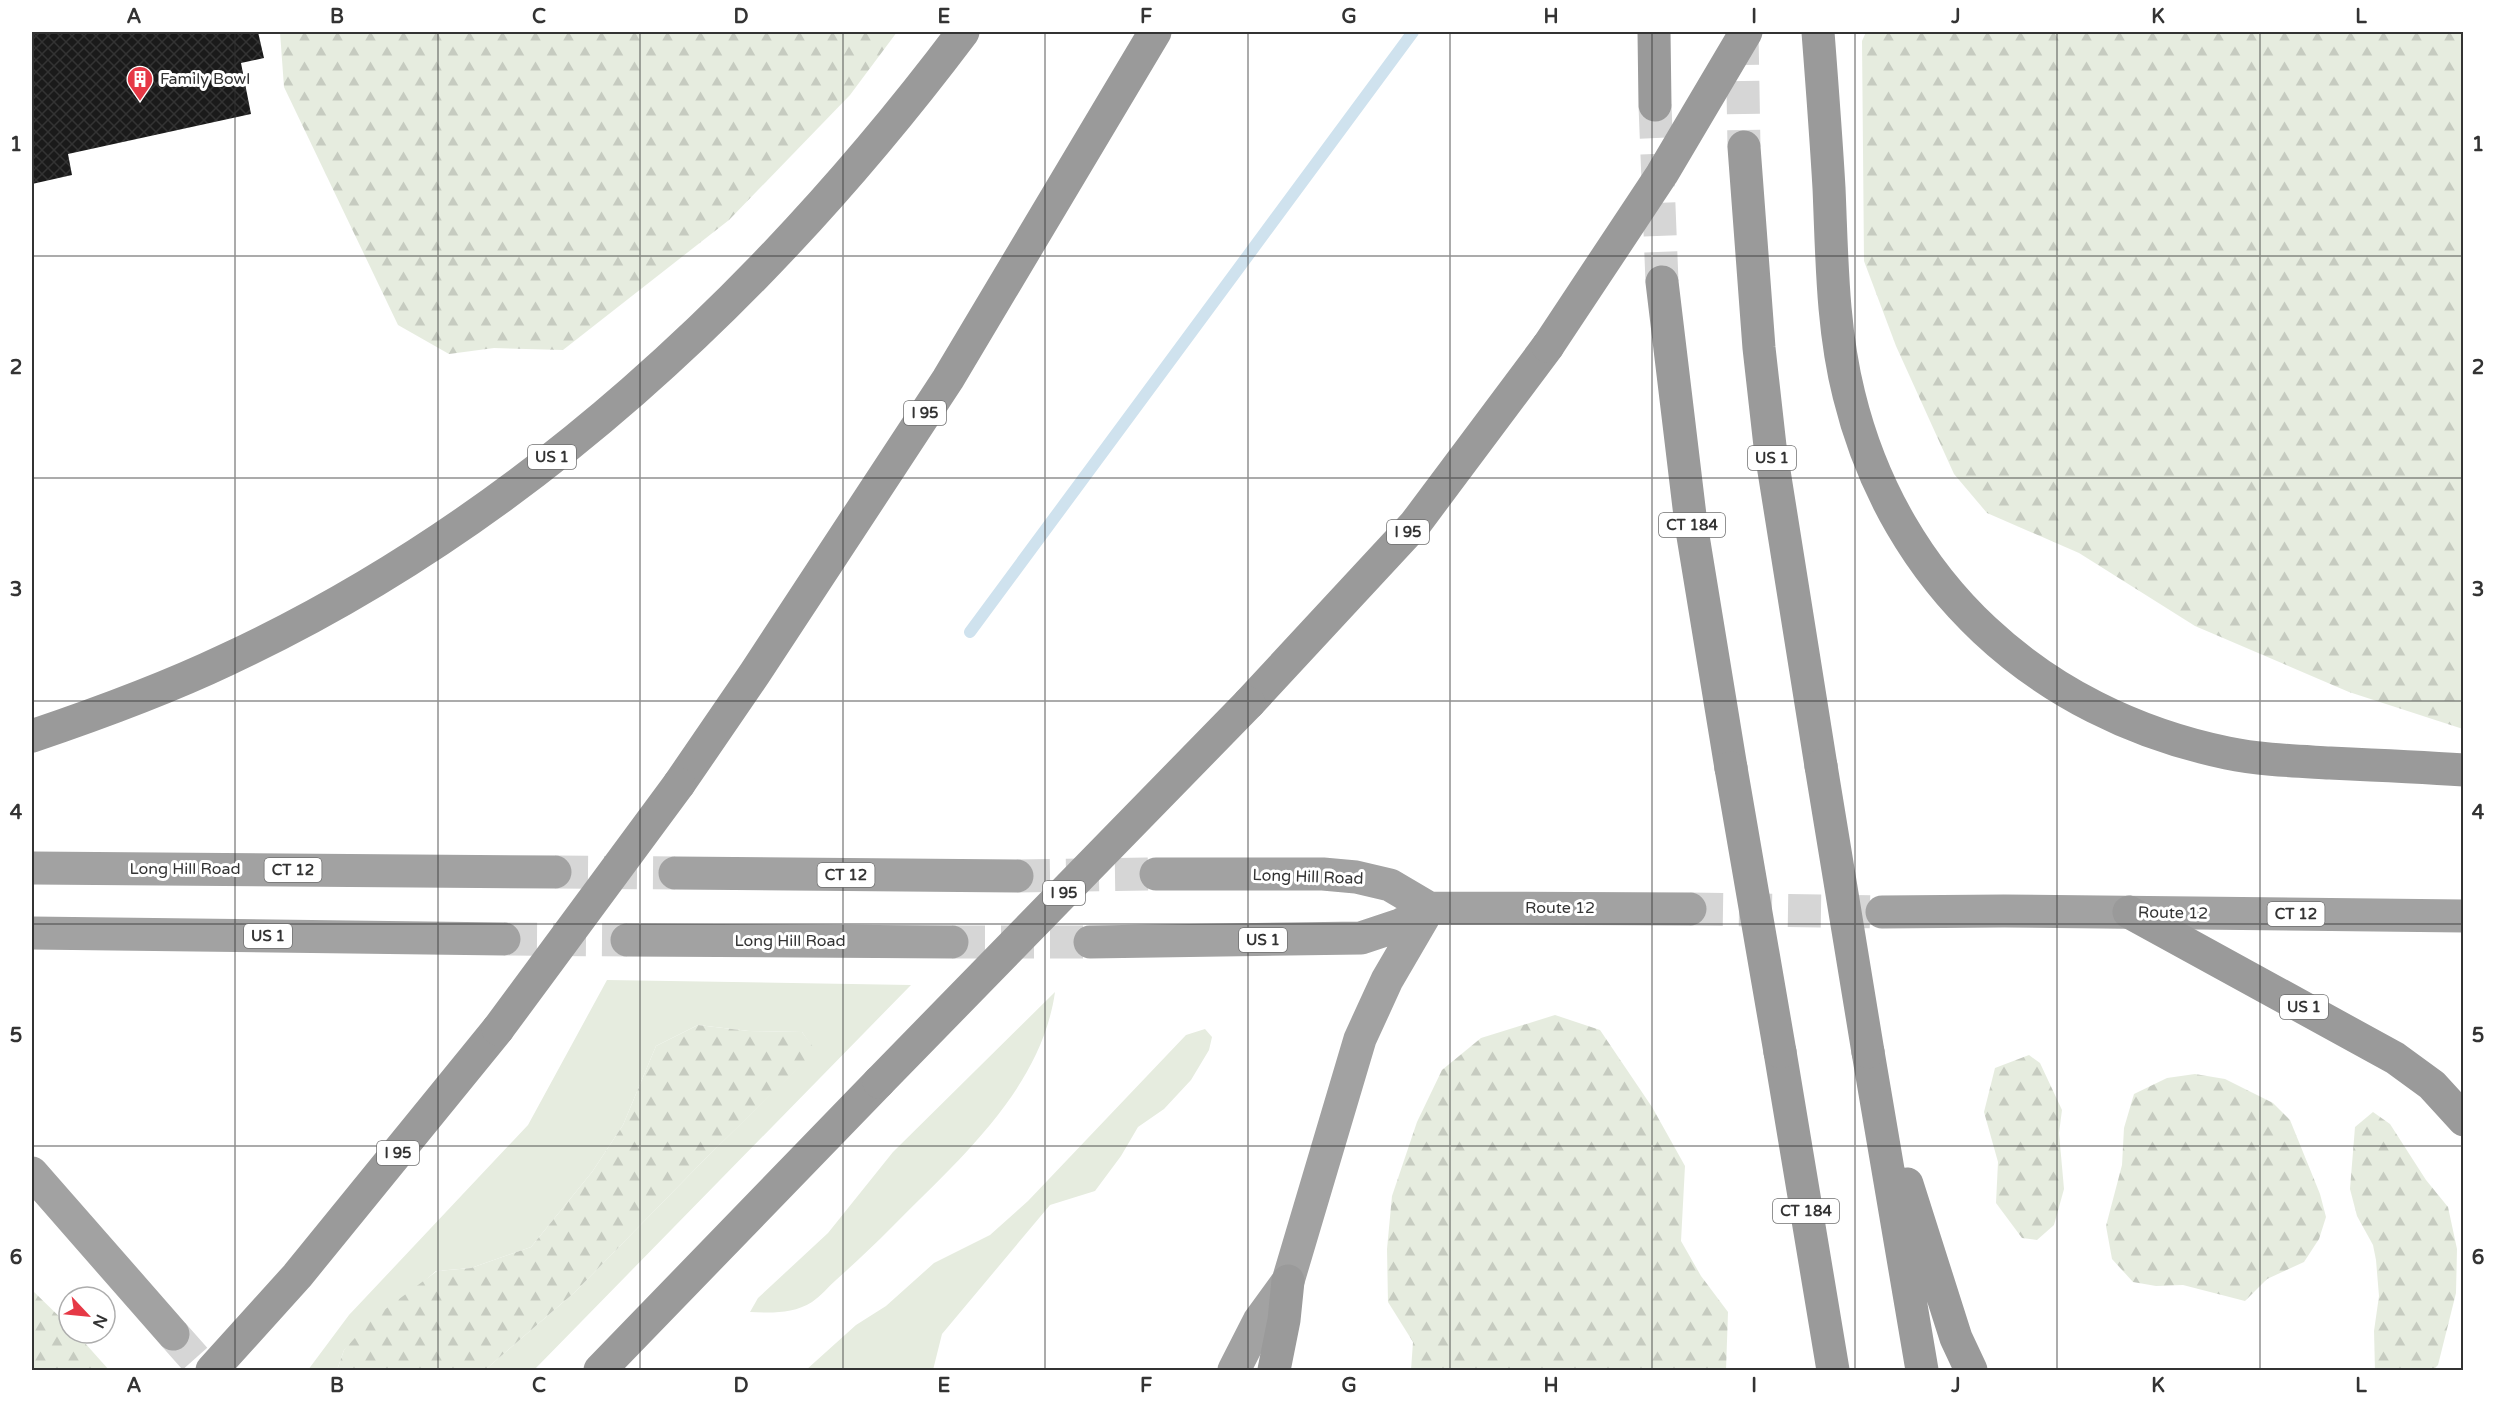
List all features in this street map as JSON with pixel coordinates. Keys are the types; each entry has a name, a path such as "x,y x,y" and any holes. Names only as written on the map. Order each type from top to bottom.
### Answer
{"highway":[{"name":"US 1","path":"32,736 163,688 228,660 287,630 410,559 513,488 611,408 734,296 797,231 872,147 963,32"},
{"name":"I 95","path":"212,1371 297,1276 498,1029 679,784 761,664 948,379 1155,32"},
{"path":"1654,32 1655,105"},
{"name":"I 95","path":"600,1371 1249,703 1415,524 1548,346 1662,174 1746,32"},
{"path":"1818,32 1835,307 1849,396 1864,446 1893,512 1921,558 1957,602 2008,652 2057,687 2119,720 2172,739 2229,754 2265,759 2463,770"},
{"name":"US 1","path":"1744,147 1759,348 1770,446 1878,1106 1901,1163 1956,1338 1971,1371"},
{"name":"CT 184","path":"1662,282 1691,524 1833,1371"},
{"name":"Long Hill Road","path":"32,868 555,872"},
{"name":"CT 12","path":"675,873 1017,876"},
{"name":"Long Hill Road","path":"1156,874 1323,874 1362,878 1390,885 1430,908"},
{"name":"US 1","path":"1090,942 1361,938 1401,925 1430,908"},
{"path":"1274,1371 1284,1320 1288,1281 1360,1039 1387,980 1430,908"},
{"name":"Route 12","path":"1430,908 1690,909"},
{"name":"Route 12","path":"1882,912 2463,916"},
{"name":"US 1","path":"2129,912 2396,1058 2432,1085 2463,1120"},
{"name":"US 1","path":"32,933 504,939"},
{"name":"Long Hill Road","path":"627,940 952,942"},
{"path":"1878,1106 1922,1371"},
{"path":"32,1173 173,1334"},
{"path":"1234,1371 1263,1315 1288,1281"},
{"path":"1822,1308 1823,1371"}],"green space":[{"path":"280,32 897,32 850,95 729,220 563,350 494,348 449,354 398,325 284,87"},
{"path":"1866,32 2463,32 2463,729 2349,692 2195,626 2079,553 1987,513 1954,474 1896,346 1864,261 1862,41"},
{"path":"607,980 911,985 534,1370 485,1370 575,1292 815,1051 802,1032 749,1031 698,1025 656,1046 623,1125 592,1172 531,1247 471,1268 436,1271 344,1350 337,1370 308,1370 349,1315 528,1125"},
{"path":"1055,992 1047,1027 1033,1061 1015,1092 969,1149 885,1234 815,1300 790,1311 750,1312 758,1298 828,1233 893,1152"},
{"path":"1555,1015 1600,1030 1652,1107 1685,1166 1681,1241 1701,1276 1728,1312 1726,1370 1411,1370 1413,1342 1388,1302 1387,1249 1392,1196 1417,1122 1442,1070 1481,1038"},
{"path":"698,1025 749,1031 802,1032 816,1051 705,1159 575,1292 485,1370 337,1370 344,1350 372,1319 437,1271 471,1268 531,1247 592,1172 623,1125 656,1046"},
{"path":"1205,1029 1212,1037 1209,1050 1191,1080 1164,1109 1138,1127 1121,1156 1095,1191 1050,1205 942,1334 933,1370 806,1370 856,1325 886,1306 934,1263 990,1235 1028,1201 1186,1035"},
{"path":"2029,1055 2040,1063 2062,1110 2059,1133 2064,1189 2054,1225 2037,1240 2022,1238 1996,1203 1998,1162 1984,1112 1995,1068"},
{"path":"2195,1074 2225,1079 2273,1103 2290,1120 2320,1194 2326,1217 2319,1239 2304,1262 2267,1279 2245,1301 2183,1285 2156,1286 2133,1282 2112,1259 2106,1226 2122,1165 2124,1128 2134,1094 2167,1078"},
{"path":"2373,1112 2390,1124 2426,1180 2448,1207 2457,1249 2456,1293 2438,1365 2433,1370 2375,1370 2374,1331 2379,1296 2376,1260 2373,1245 2357,1216 2350,1189 2355,1127"},
{"path":"32,1290 57,1314 57,1345 87,1345 109,1370 32,1370"}],"building":[{"name":"Family Bowl","path":"32,32 258,32 264,58 241,63 251,114 68,154 72,175 32,184"}],"waterway":[{"path":"970,632 1413,32"}],"tunnel":[{"path":"1742,32 1744,147"},
{"path":"1655,105 1662,282"},
{"path":"555,872 675,873"},
{"path":"1017,876 1156,874"},
{"path":"1690,909 1882,912"},
{"path":"504,939 627,940"},
{"path":"952,942 1090,942"},
{"path":"173,1334 205,1370"}],"place":[{"name":"Family Bowl","path":"140,102"}]}
